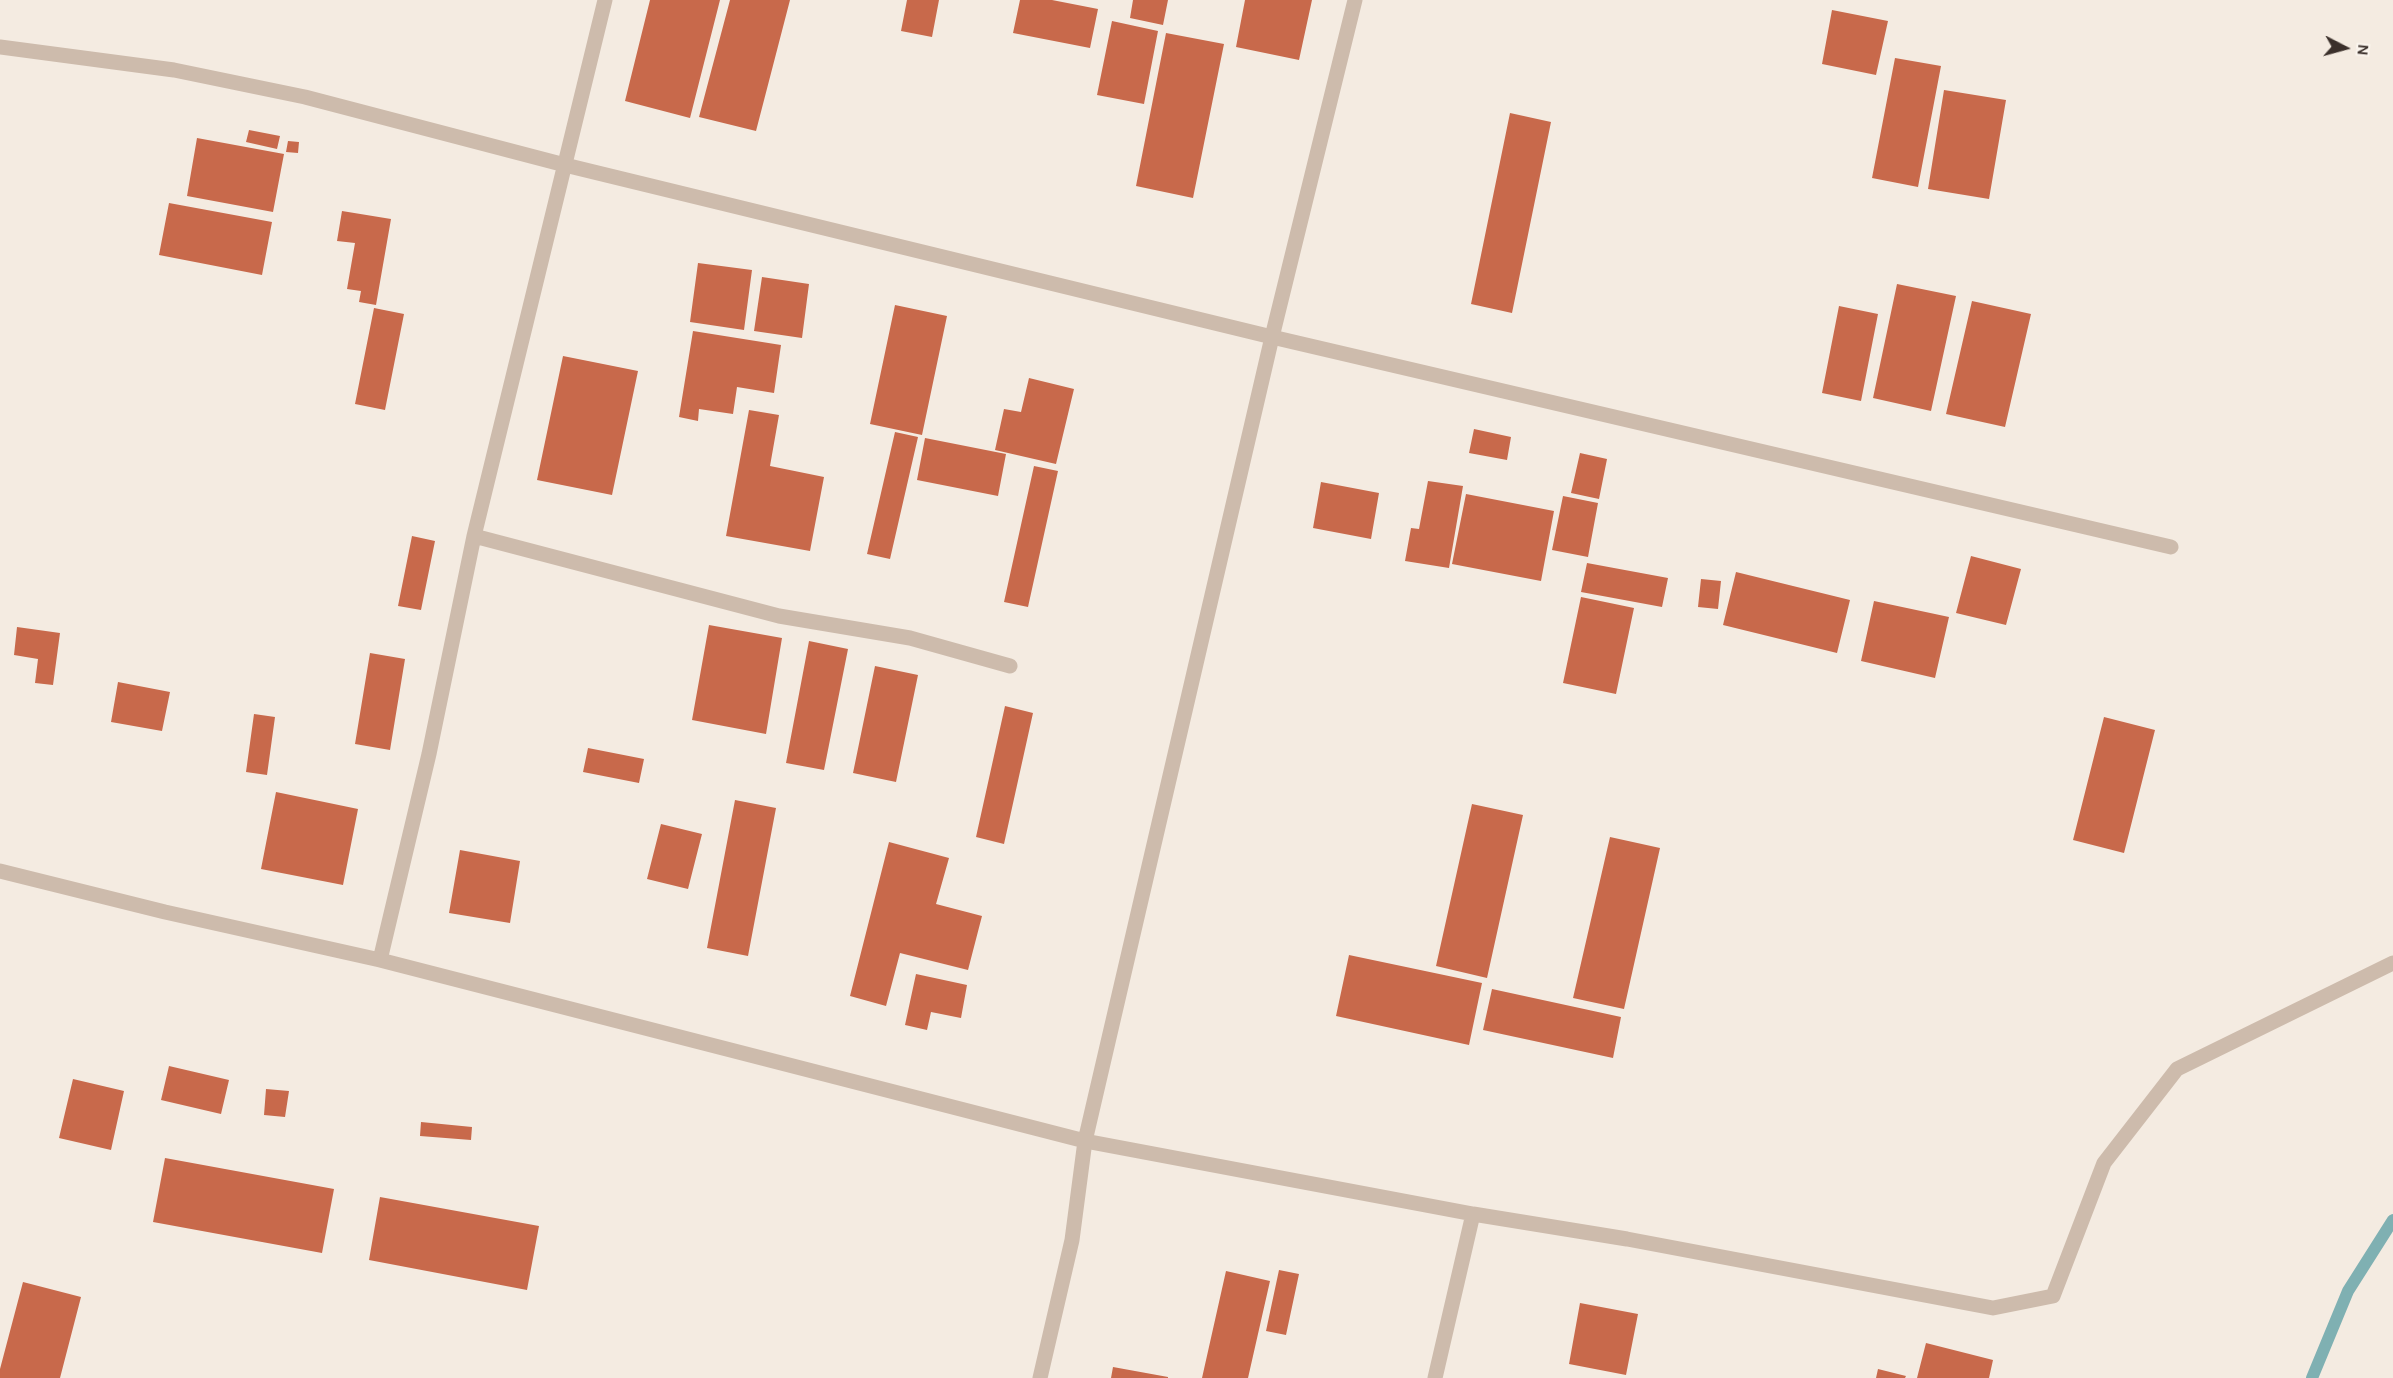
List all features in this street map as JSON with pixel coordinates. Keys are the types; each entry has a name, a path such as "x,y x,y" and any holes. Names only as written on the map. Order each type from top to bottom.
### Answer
{"street":[{"path":"380,960 429,754 474,536 605,0"},
{"path":"1040,1378 1072,1240 1085,1141 1272,337 1355,0"},
{"path":"0,47 174,69 305,97 565,165 1272,337 2171,548"},
{"path":"474,536 779,616 910,638 1010,666"},
{"path":"0,871 165,912 380,960 1085,1141 1473,1214 1628,1239 1993,1308 2053,1296 2104,1162 2177,1069 2393,963"},
{"path":"1435,1378 1473,1214"}],"building":[{"path":"650,0 720,0 690,118 625,101"},
{"path":"730,0 790,0 756,131 699,117"},
{"path":"907,0 939,0 932,37 901,31"},
{"path":"1020,0 1052,0 1098,9 1090,48 1013,33"},
{"path":"1133,0 1168,0 1163,25 1130,18"},
{"path":"1245,0 1312,0 1299,60 1236,47"},
{"path":"1832,10 1888,21 1876,75 1822,64"},
{"path":"1112,21 1158,31 1144,104 1097,95"},
{"path":"1166,33 1224,44 1193,198 1136,186"},
{"path":"1895,58 1941,66 1918,187 1872,178"},
{"path":"1944,90 2006,100 1989,199 1928,189"},
{"path":"1510,113 1551,122 1512,313 1471,304"},
{"path":"249,130 280,136 277,149 246,142"},
{"path":"197,138 284,154 273,212 187,196"},
{"path":"288,141 299,142 298,153 286,152"},
{"path":"169,203 272,222 262,275 159,255"},
{"path":"342,211 391,219 376,305 359,302 361,291 347,289 355,243 337,241"},
{"path":"698,263 752,270 744,330 690,322"},
{"path":"762,277 809,284 802,338 754,331"},
{"path":"1897,284 1956,296 1931,411 1873,398"},
{"path":"1972,301 2031,314 2005,427 1946,414"},
{"path":"895,305 947,316 922,435 870,424"},
{"path":"1839,306 1878,314 1861,401 1822,393"},
{"path":"374,308 404,314 385,410 355,404"},
{"path":"693,331 781,345 774,393 737,387 733,414 699,409 698,421 679,417"},
{"path":"563,356 638,371 612,495 537,480"},
{"path":"1029,378 1074,389 1056,464 995,450 1004,409 1021,412"},
{"path":"749,410 779,415 770,466 824,477 810,551 726,536"},
{"path":"1474,429 1511,437 1507,460 1469,453"},
{"path":"895,432 918,437 890,559 867,554"},
{"path":"925,438 1006,454 998,496 917,480"},
{"path":"1580,453 1607,459 1599,499 1571,493"},
{"path":"1034,466 1058,471 1028,607 1004,602"},
{"path":"1428,481 1463,486 1449,568 1405,561 1411,528 1419,529"},
{"path":"1321,482 1379,493 1371,539 1313,528"},
{"path":"1466,494 1554,511 1541,581 1452,564"},
{"path":"1563,496 1598,503 1588,557 1552,550"},
{"path":"412,536 435,541 421,610 398,606"},
{"path":"1971,556 2021,569 2006,625 1956,613"},
{"path":"1587,563 1668,578 1662,607 1581,592"},
{"path":"1736,572 1850,600 1837,653 1723,625"},
{"path":"1701,579 1721,581 1718,609 1698,607"},
{"path":"1581,597 1634,608 1616,694 1563,683"},
{"path":"1874,601 1949,617 1935,678 1861,661"},
{"path":"709,625 782,638 766,734 692,720"},
{"path":"17,627 60,633 53,685 35,683 38,659 14,655"},
{"path":"809,641 848,649 824,770 786,763"},
{"path":"370,653 405,659 390,750 355,744"},
{"path":"875,666 918,675 896,782 853,773"},
{"path":"118,682 170,692 162,731 111,722"},
{"path":"1005,706 1033,713 1004,844 976,837"},
{"path":"254,714 275,717 267,775 246,772"},
{"path":"2104,717 2155,730 2124,853 2073,840"},
{"path":"588,748 644,759 639,783 583,772"},
{"path":"276,792 358,809 343,885 261,869"},
{"path":"735,800 776,808 748,956 707,948"},
{"path":"1472,804 1523,815 1487,978 1436,966"},
{"path":"661,824 702,834 688,889 647,879"},
{"path":"1610,837 1660,848 1624,1009 1573,998"},
{"path":"889,842 949,858 936,904 982,916 968,970 900,953 886,1006 850,996"},
{"path":"460,850 520,861 510,923 449,913"},
{"path":"1349,955 1482,983 1469,1045 1336,1016"},
{"path":"916,974 967,985 961,1018 931,1012 927,1030 905,1025"},
{"path":"1492,989 1621,1017 1613,1058 1483,1030"},
{"path":"169,1066 229,1080 221,1114 161,1100"},
{"path":"73,1079 124,1091 111,1150 59,1138"},
{"path":"266,1089 289,1091 285,1117 264,1115"},
{"path":"421,1122 472,1127 471,1140 420,1136"},
{"path":"165,1158 334,1189 322,1253 153,1222"},
{"path":"380,1197 539,1226 527,1290 369,1260"},
{"path":"1279,1270 1299,1274 1286,1335 1266,1331"},
{"path":"1226,1271 1270,1281 1248,1378 1202,1378"},
{"path":"23,1282 81,1297 60,1378 0,1378 0,1369"},
{"path":"1580,1303 1638,1314 1626,1375 1569,1364"},
{"path":"1926,1343 1993,1360 1989,1378 1917,1378"},
{"path":"1113,1367 1168,1377 1168,1378 1111,1378"},
{"path":"1878,1369 1906,1376 1905,1378 1876,1378"}],"waterway":[{"path":"2312,1378 2348,1291 2393,1220"}]}
